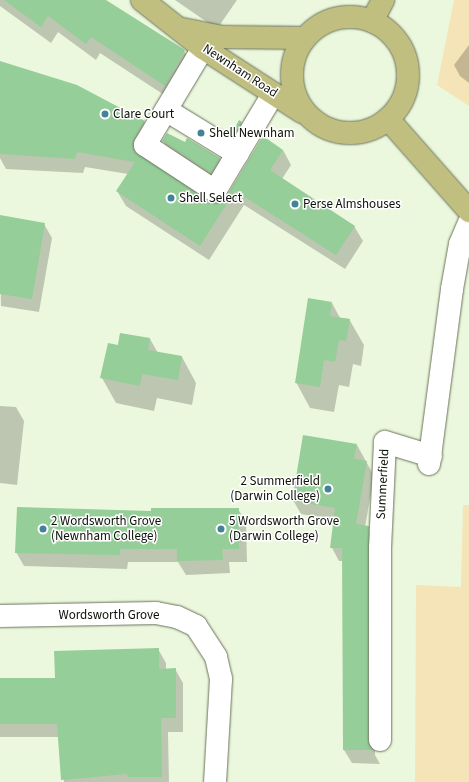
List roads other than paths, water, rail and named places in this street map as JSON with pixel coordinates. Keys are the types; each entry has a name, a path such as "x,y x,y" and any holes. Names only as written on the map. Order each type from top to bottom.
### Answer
{"main road":[{"name":"Newnham Road","path":"142,0 203,48 302,112"},
{"path":"372,21 383,0"},
{"path":"358,16 372,21 386,29 397,42 406,61 407,85 401,102 388,120 376,128 362,132 340,133 318,124 302,112 293,90 292,73 294,58 305,38 325,22 340,17 358,16"},
{"name":"Newnham Road","path":"179,28 222,37 305,38"},
{"path":"388,120 469,211"}],"street":[{"path":"203,48 145,145 215,191 273,94"},
{"path":"166,110 238,154"},
{"name":"Summerfield","path":"380,740 380,548 386,442 430,460 452,289 460,244 469,224"},
{"name":"Wordsworth Grove","path":"0,616 156,612 177,617 196,626 216,657 221,679 215,782"}],"place":[{"name":"Clare Court","path":"105,114"},
{"name":"Shell Newnham","path":"201,133"},
{"name":"Shell Select","path":"171,198"},
{"name":"Perse Almshouses","path":"295,204"},
{"name":"2 Summerfield (Darwin College)","path":"328,489"},
{"name":"2 Wordsworth Grove (Newnham College)","path":"43,529"},
{"name":"5 Wordsworth Grove (Darwin College)","path":"221,529"}]}
